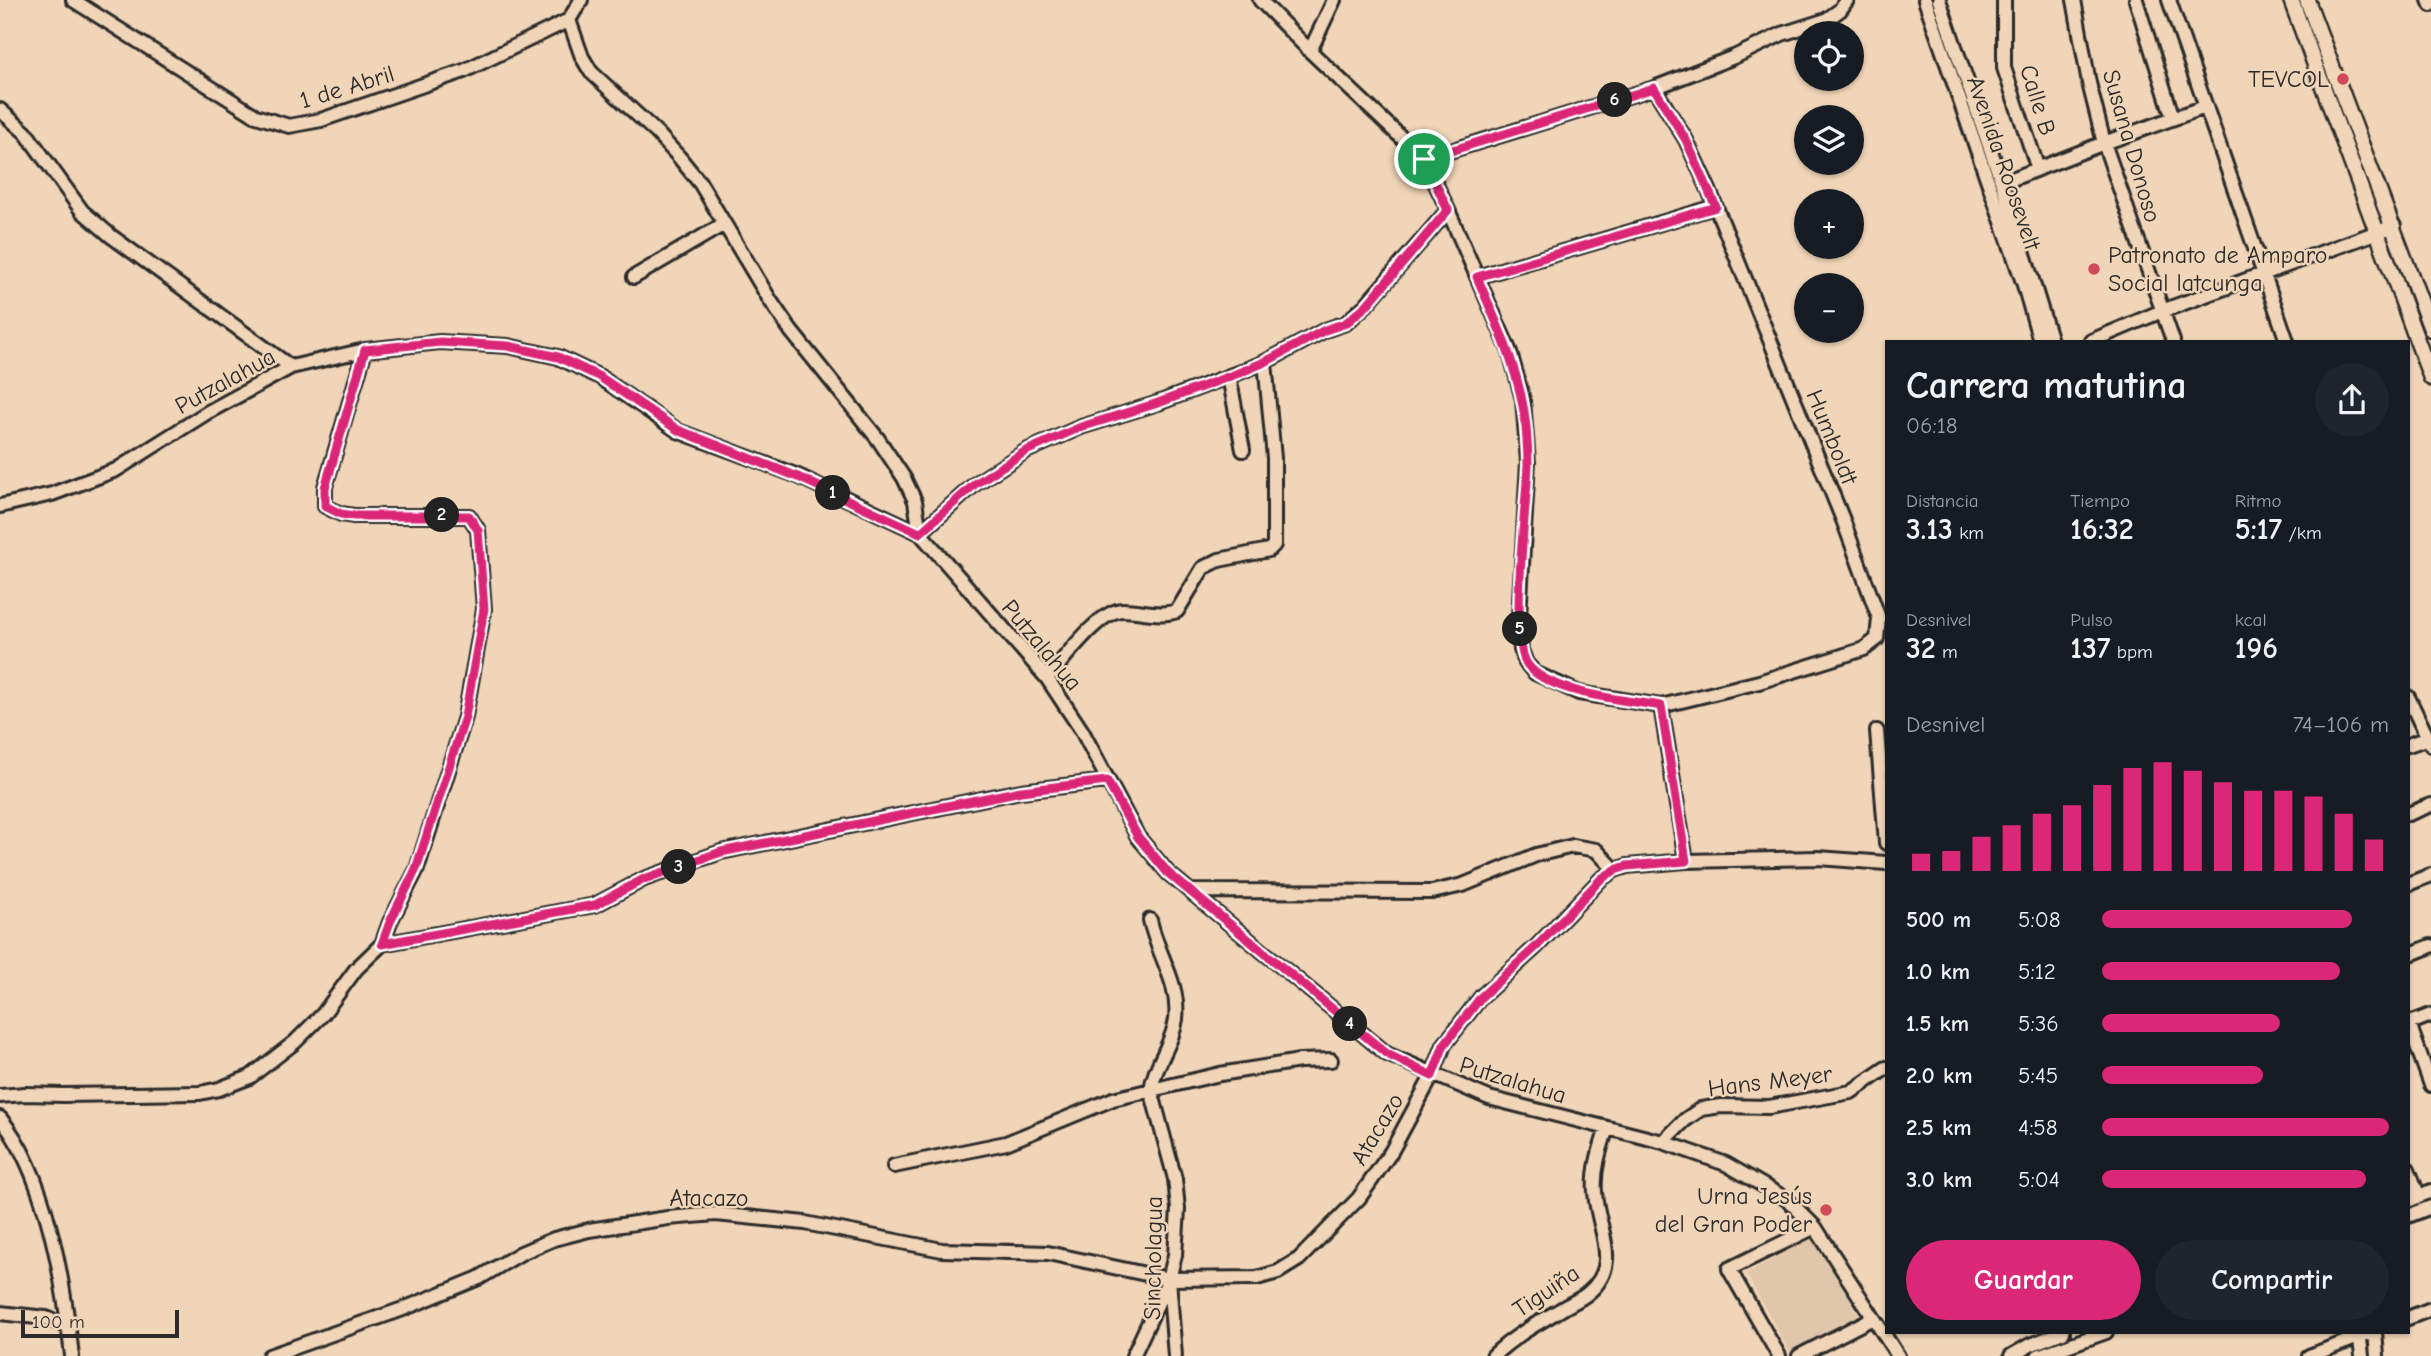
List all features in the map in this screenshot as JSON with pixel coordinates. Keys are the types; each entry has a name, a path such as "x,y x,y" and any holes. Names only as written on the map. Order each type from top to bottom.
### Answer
{"main road":[{"path":"2291,0 2431,378"},
{"path":"2307,0 2431,329"}],"street":[{"name":"1 de Abril","path":"73,0 256,116 289,126 321,120 464,71 569,20"},
{"path":"1260,0 1424,159 1510,352 1523,400 1528,463 1519,615 1521,650 1526,663 1535,673 1579,693 1661,706 1686,861"},
{"path":"1310,51 1334,0"},
{"path":"1424,159 1654,88 1734,57 1782,34 1826,20 1840,10 1847,0"},
{"name":"Avenida Roosevelt","path":"1926,0 2024,285 2040,340"},
{"name":"Avenida Roosevelt","path":"1939,0 2002,183 2051,340"},
{"name":"Calle B","path":"2004,0 2004,68 2038,169"},
{"name":"Susana Donoso","path":"2074,0 2089,83 2104,142 2173,340"},
{"path":"2136,0 2173,118"},
{"path":"2169,0 2287,340"},
{"path":"578,1 569,20 582,57 591,72 657,133 700,183 791,331 878,439 904,478 915,501 920,533"},
{"name":"Humboldt","path":"1654,88 1686,140 1716,207 1843,520 1879,618 1877,639 1864,649 1759,682 1661,706"},
{"path":"2002,183 2104,142 2205,107"},
{"path":"0,110 26,133 82,211 111,236 291,367"},
{"path":"1477,277 1716,207"},
{"path":"920,533 975,484 1026,451 1081,427 1158,403 1265,362 1325,330 1346,323 1366,306 1448,210"},
{"path":"634,277 724,224"},
{"path":"2093,340 2162,311 2394,226"},
{"name":"Putzalahua","path":"0,506 52,494 116,470 208,412 291,367 365,350 440,342 508,346 558,357 600,377 678,430 798,477 920,533 1047,678 1082,731 1138,837 1168,873 1387,1054 1432,1076 1489,1098 1663,1142 1726,1164 1788,1200 1815,1227 1898,1356"},
{"path":"0,1096 200,1093 240,1081 250,1077 295,1042 323,1014 356,969 382,944 416,869 465,717 484,609 478,530 469,516 354,516 341,514 325,506 325,488 365,350"},
{"path":"1047,678 1107,615 1119,610 1168,614 1177,611 1203,568 1219,561 1269,550 1275,545 1273,458 1265,362"},
{"path":"1229,376 1243,450"},
{"path":"2410,700 2429,741 2410,746"},
{"path":"1877,732 1885,831"},
{"path":"382,944 595,905 644,879 721,852 1021,791 1107,781"},
{"path":"2410,813 2431,805"},
{"path":"1192,891 1432,892 1463,885 1536,855 1573,846 1596,850 1615,870 1627,866 1686,861 1818,858 1885,863"},
{"name":"Atacazo","path":"269,1356 480,1278 554,1238 668,1218 716,1214 805,1223 942,1250 1048,1253 1169,1279 1257,1278 1279,1272 1299,1259 1359,1198 1391,1152 1432,1076 1444,1045 1481,997 1537,946 1601,879 1615,870"},
{"path":"2410,883 2431,875"},
{"path":"1150,920 1171,978 1176,1017 1171,1037 1153,1077 1151,1090"},
{"path":"2410,954 2431,946"},
{"path":"2410,1022 2431,1015"},
{"path":"2410,1028 2431,1085"},
{"path":"894,1166 1006,1143 1113,1099 1265,1066 1331,1060"},
{"name":"Hans Meyer","path":"1663,1142 1685,1120 1701,1109 1721,1106 1769,1107 1839,1095 1851,1092 1885,1069"},
{"name":"Sincholagua","path":"1151,1090 1175,1180 1178,1209 1175,1255 1169,1279 1175,1356"},
{"path":"0,1118 27,1159 38,1188 49,1229 72,1356"},
{"name":"Tiguiña","path":"1493,1356 1529,1328 1588,1293 1607,1267 1606,1245 1595,1201 1594,1179 1607,1128"},
{"path":"2410,1174 2419,1196"},
{"path":"2410,1215 2431,1207"},
{"path":"1779,1356 1729,1269 1815,1227"},
{"path":"1133,1356 1169,1279"},
{"path":"46,1318 62,1298"},
{"path":"2410,1317 2431,1309"},
{"path":"0,1313 46,1318 67,1326"},
{"path":"1799,1356 1873,1318"},
{"path":"2011,1356 2058,1334"},
{"path":"2038,1356 2100,1334"},
{"path":"2309,1356 2364,1334"},
{"path":"2361,1356 2367,1334"},
{"path":"2367,1334 2377,1356"}],"shaded area":[{"path":"1815,1236 1862,1321 1799,1356 1792,1356 1746,1274"}],"place":[{"name":"TEVCOL","path":"2343,79"},
{"name":"Patronato de Amparo Social latcunga","path":"2094,269"},
{"name":"Urna Jesús del Gran Poder","path":"1826,1210"}],"route":[{"path":"1654,88 1686,140 1716,207 1477,277 1510,352 1523,400 1528,463 1519,615 1521,650 1526,663 1535,673 1579,693 1661,706 1686,861 1627,866 1601,879 1537,946 1481,997 1444,1045 1432,1076 1387,1054 1168,873 1138,837 1107,781 1021,791 721,852 644,879 595,905 382,944 416,869 465,717 484,609 478,530 469,516 354,516 341,514 325,506 325,488 365,350 440,342 508,346 558,357 600,377 678,430 798,477 920,533 975,484 1026,451 1081,427 1158,403 1236,374 1325,330 1346,323 1366,306 1448,210 1424,159 1654,88"}]}
